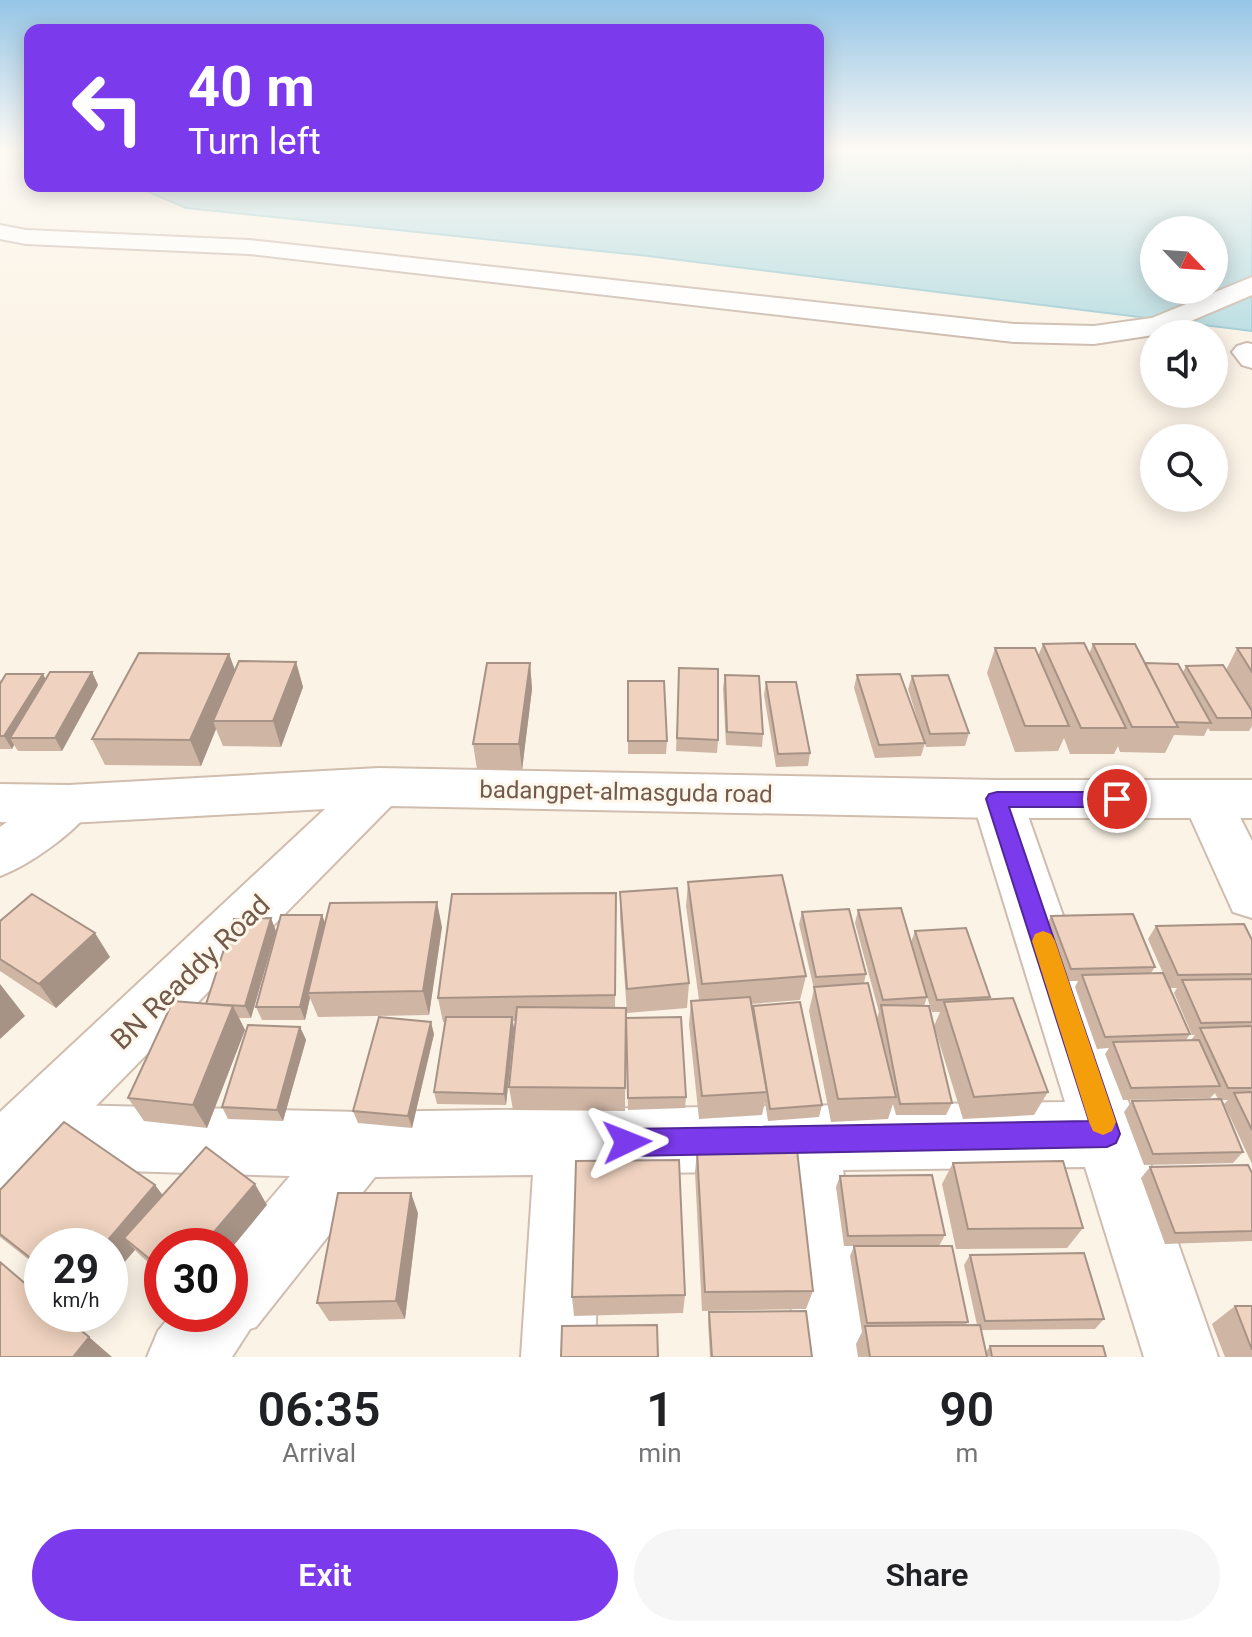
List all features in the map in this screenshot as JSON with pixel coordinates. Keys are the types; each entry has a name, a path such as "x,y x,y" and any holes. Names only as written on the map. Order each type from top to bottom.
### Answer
{"street":[{"path":"0,232 26,237 249,247 1014,333 1094,335 1158,326 1252,285"},
{"name":"badangpet-almasguda road","path":"0,803 69,804 379,787 997,799 1229,799"},
{"name":"BN Readdy Road","path":"12,1146 379,787"},
{"path":"997,799 1181,1357"},
{"path":"1229,799 1252,896"},
{"path":"0,855 69,804"},
{"path":"12,1146 568,1144 805,1137 1107,1134"},
{"path":"805,1137 834,1357"},
{"path":"558,1357 568,1144"},
{"path":"248,1279 359,1145"},
{"path":"184,1357 205,1332"}],"water":[{"path":"228,212 1252,212 1252,331 1228,328 1228,320 1163,320 648,256"}],"building":[{"path":"1084,643 1126,728 1081,728 1043,644"},
{"path":"1093,644 1135,644 1178,727 1132,727"},
{"path":"995,648 1035,648 1069,726 1025,726"},
{"path":"1237,648 1252,648 1252,672"},
{"path":"139,653 229,654 190,740 92,739"},
{"path":"239,661 296,662 273,721 213,721"},
{"path":"487,663 530,663 519,744 473,744"},
{"path":"1145,663 1178,664 1211,723 1175,722"},
{"path":"1223,665 1252,711 1252,718 1217,718 1186,666"},
{"path":"679,668 718,669 718,740 677,738"},
{"path":"50,672 92,672 55,738 10,738"},
{"path":"6,674 43,674 4,736 0,736 0,684"},
{"path":"900,674 925,743 879,745 857,675"},
{"path":"725,675 759,676 763,734 727,732"},
{"path":"948,675 969,733 930,734 912,676"},
{"path":"628,681 664,681 667,741 628,741"},
{"path":"766,682 796,682 810,753 778,754"},
{"path":"782,875 806,976 702,984 688,882"},
{"path":"677,888 689,983 627,989 620,892"},
{"path":"616,893 615,995 438,998 452,894"},
{"path":"32,894 95,933 39,984 0,959 0,921"},
{"path":"437,902 423,991 308,993 330,903"},
{"path":"901,908 927,997 883,1000 858,910"},
{"path":"849,909 866,974 816,977 802,912"},
{"path":"1133,914 1155,967 1071,969 1051,916"},
{"path":"281,915 322,915 300,1007 256,1007"},
{"path":"271,918 245,1006 206,1004 234,919"},
{"path":"1244,924 1252,940 1252,974 1178,975 1156,926"},
{"path":"966,928 990,997 937,1000 915,931"},
{"path":"1163,973 1190,1034 1105,1037 1082,975"},
{"path":"1252,979 1252,1022 1201,1023 1182,980"},
{"path":"868,983 896,1097 838,1099 814,987"},
{"path":"750,997 767,1092 702,1096 691,1001"},
{"path":"1013,998 1048,1092 974,1097 944,1002"},
{"path":"173,1001 233,1006 193,1105 128,1098"},
{"path":"800,1002 822,1105 770,1109 753,1006"},
{"path":"881,1005 929,1006 952,1103 900,1104"},
{"path":"517,1007 626,1008 625,1088 509,1087"},
{"path":"379,1017 431,1022 408,1116 353,1111"},
{"path":"446,1017 512,1017 504,1094 434,1092"},
{"path":"681,1017 686,1097 628,1098 626,1018"},
{"path":"248,1025 300,1027 277,1110 222,1107"},
{"path":"1252,1026 1252,1088 1228,1088 1200,1028"},
{"path":"1199,1040 1220,1086 1131,1088 1113,1042"},
{"path":"1252,1092 1252,1130 1234,1093"},
{"path":"1221,1099 1243,1152 1153,1154 1132,1101"},
{"path":"64,1122 155,1185 118,1228 24,1228 24,1253 0,1234 0,1190"},
{"path":"206,1147 255,1184 217,1228 144,1228 144,1254 128,1241 128,1234"},
{"path":"797,1150 813,1291 705,1292 697,1151"},
{"path":"679,1160 685,1295 572,1297 576,1161"},
{"path":"1063,1161 1083,1228 968,1229 953,1163"},
{"path":"1248,1165 1252,1173 1252,1231 1175,1233 1150,1167"},
{"path":"932,1175 945,1235 848,1236 840,1176"},
{"path":"338,1193 411,1193 396,1301 317,1303"},
{"path":"854,1246 952,1246 968,1322 867,1323"},
{"path":"1084,1253 1104,1319 985,1321 970,1255"},
{"path":"0,1262 24,1283 24,1332 83,1332 89,1337 73,1357 0,1357"},
{"path":"1235,1306 1252,1306 1252,1350"},
{"path":"806,1311 812,1357 712,1357 709,1312"},
{"path":"657,1325 658,1357 561,1357 562,1326"},
{"path":"980,1325 987,1357 870,1357 865,1326"},
{"path":"990,1346 1103,1346 1106,1357 992,1357"}],"slow traffic":[{"path":"1043,941 1103,1122"}],"route":[{"path":"627,1142 1107,1134 997,799 1117,799"}]}
